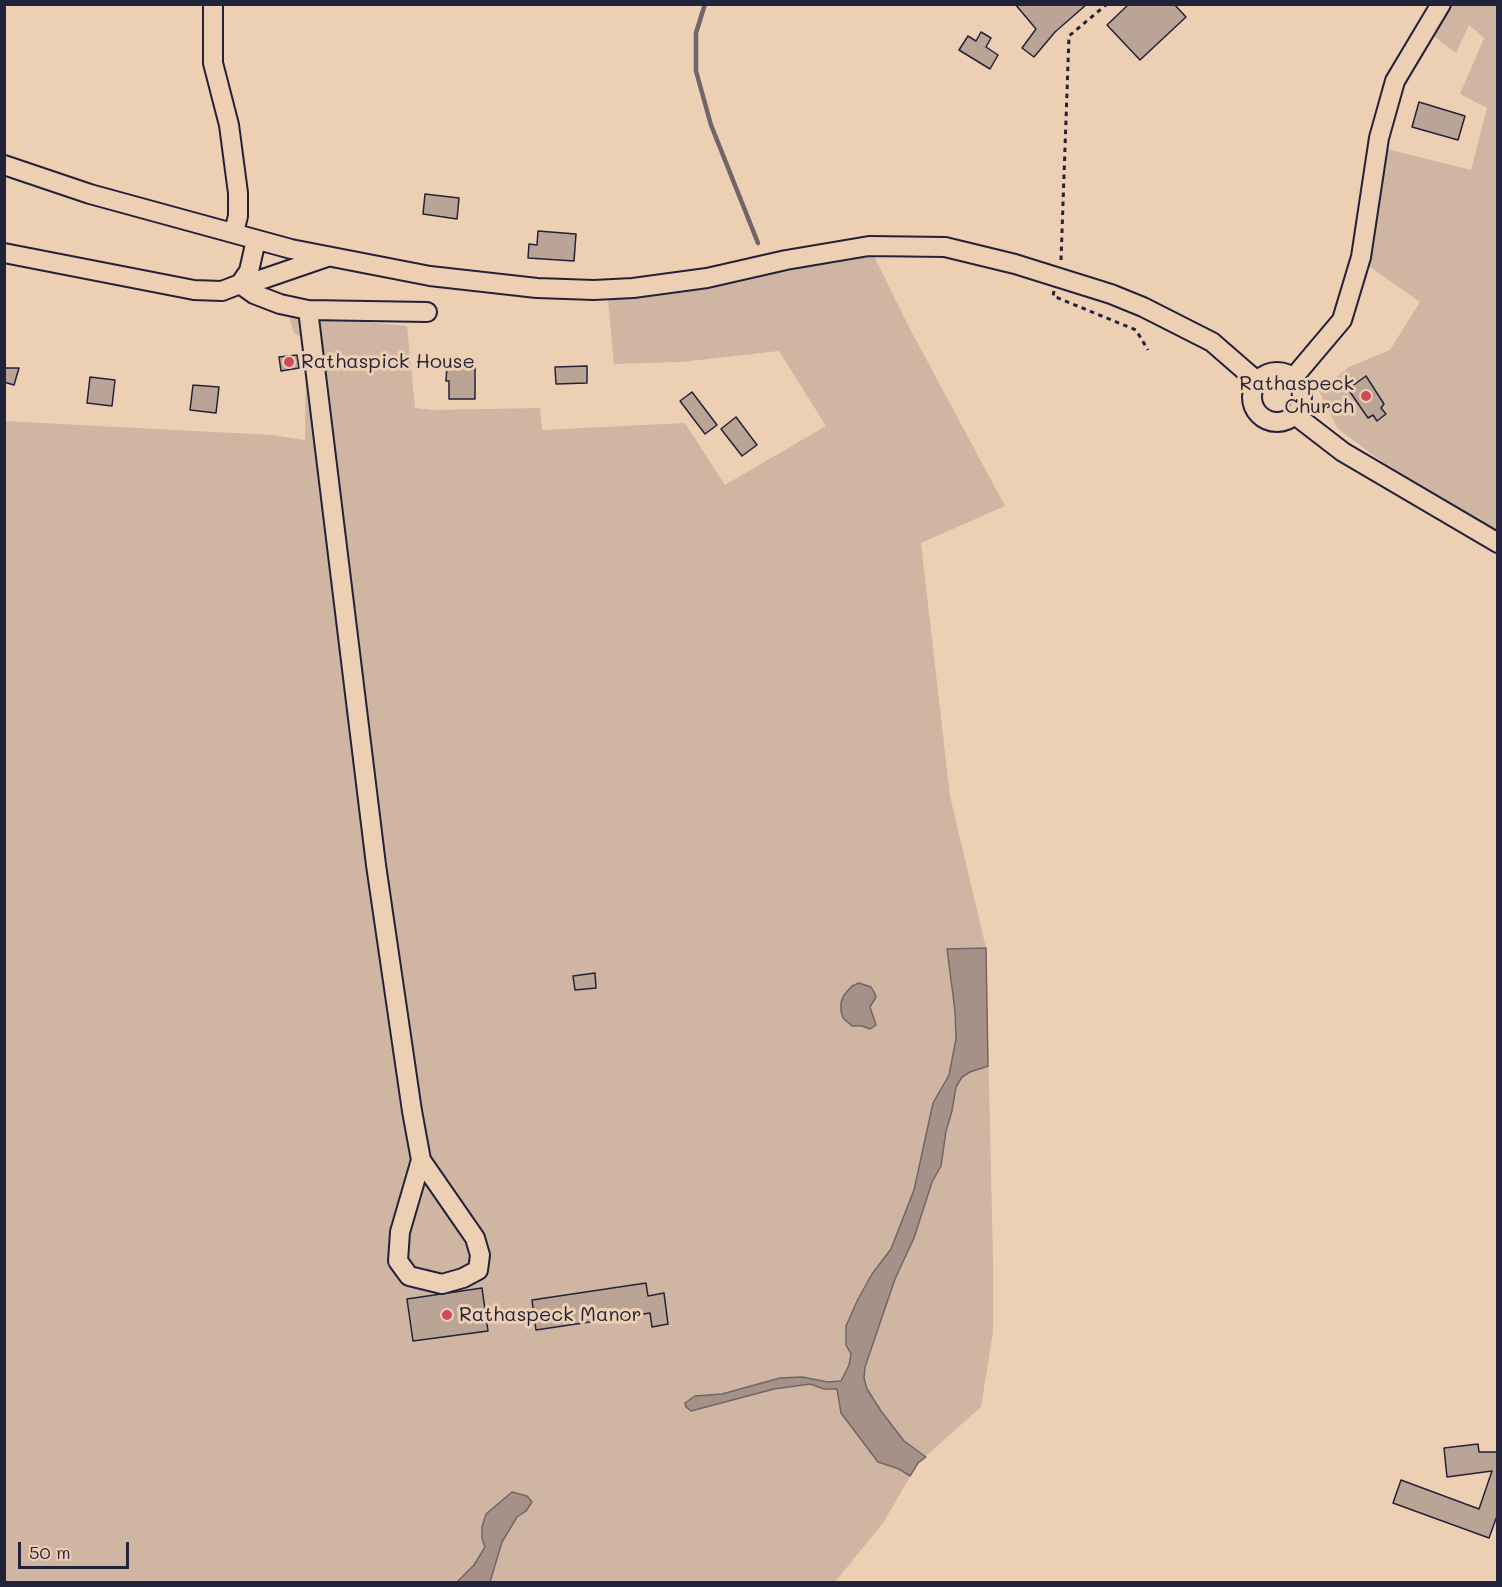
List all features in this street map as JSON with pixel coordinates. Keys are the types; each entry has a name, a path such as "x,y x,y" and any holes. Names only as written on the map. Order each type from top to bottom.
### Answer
{"street":[{"path":"213,4 213,63 229,125 238,193 238,216 234,232"},
{"path":"1293,378 1342,320 1361,257 1379,138 1395,81 1441,4"},
{"path":"4,165 90,194 234,232 256,240 327,257 430,276 537,288 594,290 633,288 707,278 786,260 869,246 945,247 1015,264 1143,306 1212,342 1258,382"},
{"path":"240,284 249,271 256,240"},
{"path":"4,253 194,290 222,291 327,257"},
{"path":"240,284 254,294 280,304 308,310 427,312"},
{"path":"308,310 376,865 412,1111 421,1160 475,1238 480,1255 478,1270 463,1278 442,1284 409,1276 398,1261 400,1232 421,1160"},
{"path":"1270,373 1286,374 1293,378 1302,392 1300,408 1295,415 1280,422 1264,419 1254,406 1252,397 1258,382 1270,373"},
{"path":"1295,415 1344,452 1497,543"}],"path":[{"path":"1061,260 1069,36 1107,4"},
{"path":"1054,284 1053,296 1136,330 1148,350"}],"shaded area":[{"path":"1450,5 1497,5 1497,531 1381,461 1338,429 1319,391 1349,367 1390,350 1420,302 1363,262 1383,148 1471,170 1487,108 1460,94 1484,38 1469,25 1456,53 1432,35"},
{"path":"869,246 910,329 1005,506 921,543 950,796 986,948 993,1332 981,1407 918,1463 883,1523 835,1582 5,1582 4,421 272,435 305,440 306,340 294,333 289,317 343,320 407,326 415,408 432,410 540,408 542,430 685,423 725,485 826,426 779,351 681,362 614,364 607,289"},
{"path":"986,948 988,1066 962,1077 956,1087 941,1166 932,1182 914,1238 895,1279 865,1367 864,1378 867,1389 881,1411 904,1441 926,1457 918,1463 910,1476 899,1469 878,1462 841,1413 837,1389 824,1389 810,1384 774,1389 691,1411 685,1403 695,1396 722,1394 780,1378 802,1377 828,1382 841,1381 849,1365 851,1354 846,1345 846,1326 872,1274 891,1249 914,1190 933,1103 949,1075 956,1039 947,949"},
{"path":"859,983 871,987 876,997 870,1007 876,1025 870,1029 852,1026 843,1018 841,1011 844,995 852,986"},
{"path":"512,1492 527,1496 532,1502 526,1511 517,1517 502,1542 490,1582 457,1582 474,1565 485,1547 482,1527 486,1514"}],"building":[{"path":"1015,4 1087,4 1055,32 1034,57 1022,48 1036,29"},
{"path":"1129,4 1174,4 1186,17 1140,60 1107,25"},
{"path":"981,32 991,38 986,47 998,55 990,69 959,50 968,36 976,41"},
{"path":"1419,102 1465,116 1458,140 1412,127"},
{"path":"425,194 459,198 457,219 423,214"},
{"path":"538,231 576,234 574,261 528,258 529,244 537,245"},
{"name":"Rathaspick House","path":"297,355 299,368 281,371 279,357"},
{"path":"447,365 475,366 475,399 449,399 449,381 446,381"},
{"path":"587,366 587,383 556,384 555,367"},
{"path":"4,368 19,368 14,385 4,382"},
{"name":"Rathaspeck Church","path":"1366,376 1384,404 1381,408 1386,414 1377,421 1373,415 1368,418 1348,389"},
{"path":"90,377 115,380 112,406 87,403"},
{"path":"193,385 219,387 216,413 190,410"},
{"path":"692,392 717,425 705,434 680,401"},
{"path":"736,417 757,445 742,456 721,429"},
{"path":"595,973 596,988 575,990 573,976"},
{"path":"646,1283 648,1296 664,1293 668,1324 652,1327 650,1313 536,1330 532,1300"},
{"name":"Rathaspeck Manor","path":"482,1288 488,1331 413,1341 407,1299"},
{"path":"1478,1444 1479,1452 1497,1452 1497,1516 1489,1538 1393,1503 1401,1480 1479,1509 1492,1471 1447,1477 1444,1448"}],"waterway":[{"path":"705,4 696,33 696,71 711,125 758,243"}],"place":[{"name":"Rathaspick House","path":"289,362"},
{"name":"Rathaspeck Church","path":"1366,396"},
{"name":"Rathaspeck Manor","path":"447,1315"}]}
